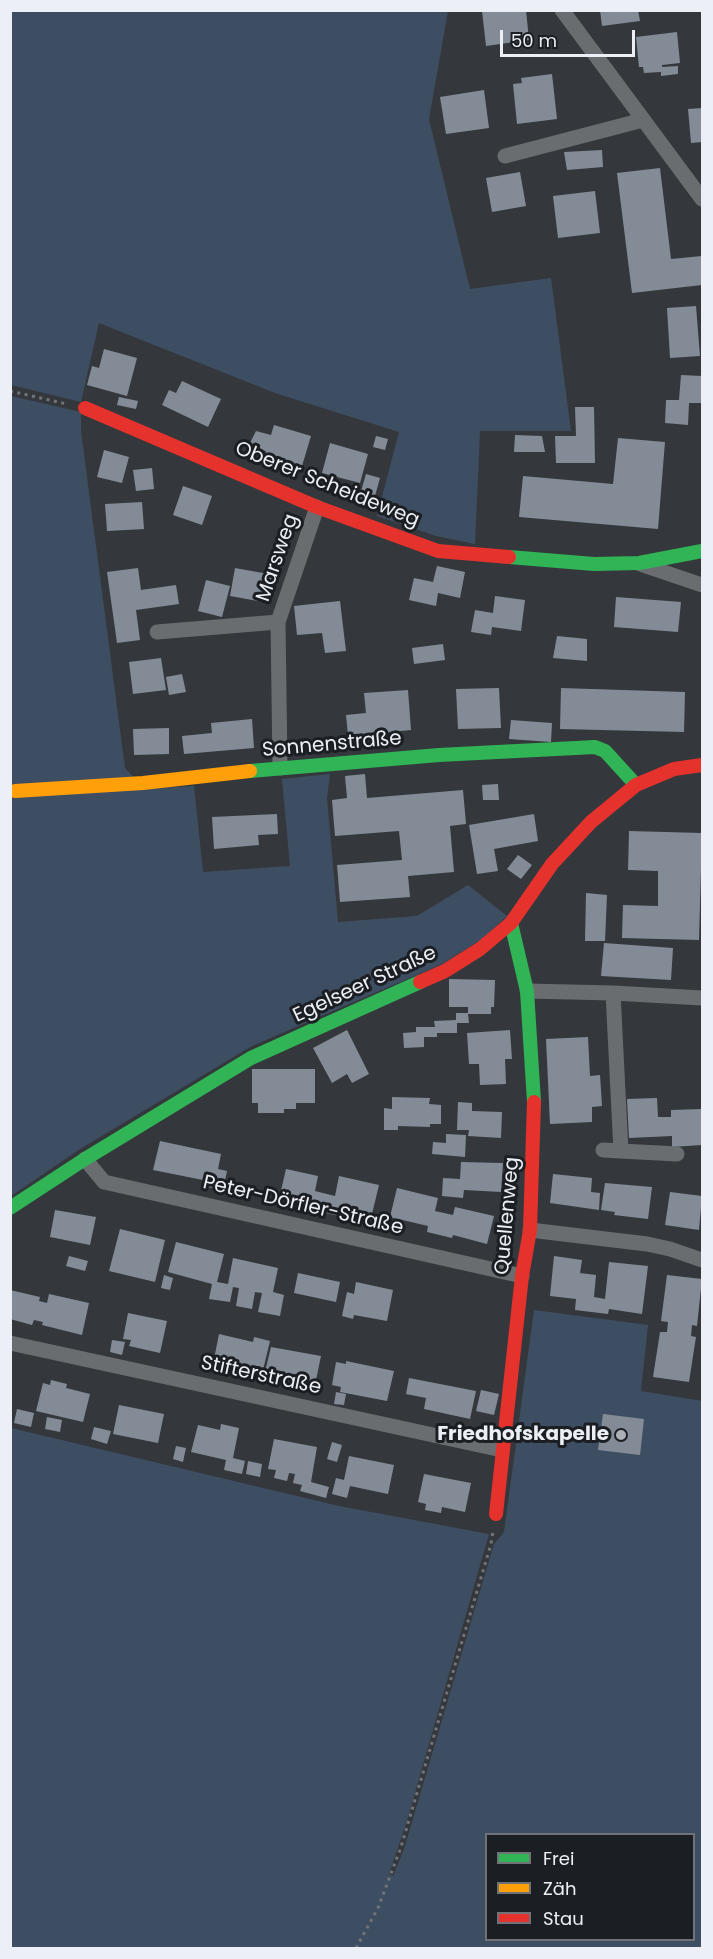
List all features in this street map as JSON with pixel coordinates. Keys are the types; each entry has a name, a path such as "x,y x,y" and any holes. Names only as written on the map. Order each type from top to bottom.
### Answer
{"street":[{"path":"562,10 702,199"},
{"path":"505,156 644,120"},
{"name":"Oberer Scheideweg","path":"85,408 317,507 438,551 594,564 639,563 702,551"},
{"name":"Marsweg","path":"280,768 278,622 317,507"},
{"name":"Oberer Scheideweg","path":"639,563 702,585"},
{"name":"Marsweg","path":"157,632 278,622"},
{"name":"Sonnenstraße","path":"15,790 143,783 280,768 439,755 595,747 605,751 613,758 636,785"},
{"name":"Egelseer Straße","path":"10,1208 85,1159 251,1058 445,971 480,949 511,922 552,864 591,822 636,785 674,769 702,765"},
{"name":"Quellenweg","path":"496,1514 522,1276 530,1230 535,1114 526,991 511,922"},
{"path":"526,991 702,998"},
{"path":"613,993 621,1151"},
{"path":"603,1150 677,1154"},
{"name":"Peter-Dörfler-Straße","path":"85,1159 104,1182 522,1276"},
{"path":"530,1230 647,1244 702,1260"},
{"name":"Stifterstraße","path":"10,1343 502,1450"}],"path":[{"path":"10,391 85,408"},
{"path":"357,1948 386,1889 410,1822 491,1544 496,1514"}],"shaded area":[{"path":"11,11 448,11 429,119 470,289 551,278 571,431 480,431 475,544 436,536 377,516 399,432 275,393 99,323 81,402 11,385"},
{"path":"11,396 81,412 81,431 125,768 135,779 11,785"},
{"path":"330,774 327,798 338,922 417,916 468,885 507,916 482,939 442,964 252,1046 80,1149 11,1196 11,796 194,786 203,872 290,866 282,779"},
{"path":"534,1310 648,1325 641,1391 702,1401 702,1948 11,1948 11,1428 339,1506 489,1534 407,1821 389,1874 393,1876 404,1849 494,1544 504,1532"}],"building":[{"path":"526,10 529,40 486,46 482,11"},
{"path":"600,10 638,10 640,21 602,26"},
{"path":"677,32 680,63 662,65 662,67 678,66 678,74 661,76 661,72 644,73 643,67 639,67 636,37"},
{"path":"552,74 557,119 517,124 513,84 522,83 521,78"},
{"path":"484,90 489,128 446,134 440,97"},
{"path":"702,108 702,142 691,143 688,109"},
{"path":"602,150 603,167 567,170 564,152"},
{"path":"660,168 671,259 702,256 702,285 632,293 617,173"},
{"path":"520,172 526,206 492,212 486,178"},
{"path":"595,191 600,233 558,238 553,196"},
{"path":"696,306 700,356 670,358 667,308"},
{"path":"104,349 137,358 127,396 87,385 92,366 99,368"},
{"path":"681,375 702,376 702,403 689,403 688,425 665,423 666,400 679,400"},
{"path":"182,381 221,399 208,427 162,405 169,390 176,393"},
{"path":"119,397 138,401 136,409 117,405"},
{"path":"575,407 594,407 595,463 556,463 555,436 576,436"},
{"path":"274,425 311,436 302,466 265,456 266,451 248,447 256,431 271,435"},
{"path":"515,435 542,436 545,452 514,452"},
{"path":"376,436 388,439 385,450 373,447"},
{"path":"618,438 665,442 658,529 519,517 523,476 613,484"},
{"path":"330,443 368,454 360,483 322,473"},
{"path":"104,450 129,457 122,483 97,477"},
{"path":"152,468 154,489 136,491 133,470"},
{"path":"366,474 380,478 373,503 359,498"},
{"path":"183,486 212,496 202,525 173,515"},
{"path":"142,502 144,529 107,531 105,504"},
{"path":"437,566 465,572 460,598 438,593 436,606 409,600 414,578 433,582"},
{"path":"138,568 141,590 176,585 179,604 136,610 140,640 117,643 107,572"},
{"path":"235,568 274,575 269,603 230,596"},
{"path":"206,580 230,586 222,617 198,611"},
{"path":"495,596 525,600 521,631 492,627 491,635 471,632 475,610 493,613"},
{"path":"616,597 681,602 678,632 614,627"},
{"path":"340,601 346,651 325,653 322,633 297,635 294,606"},
{"path":"557,636 587,639 587,661 553,658"},
{"path":"443,644 445,660 414,664 412,648"},
{"path":"161,658 166,690 133,694 129,662"},
{"path":"182,674 186,692 169,695 166,677"},
{"path":"499,688 501,728 458,729 456,689"},
{"path":"561,688 685,692 684,732 560,729"},
{"path":"408,690 411,730 348,736 346,715 366,713 364,693"},
{"path":"252,719 254,748 184,754 182,736 212,733 211,723"},
{"path":"511,720 552,723 551,742 509,739"},
{"path":"169,728 169,754 134,755 133,729"},
{"path":"365,774 367,798 463,790 466,824 450,826 454,872 408,876 410,897 340,902 337,865 402,860 399,831 335,836 332,800 347,798 345,776"},
{"path":"498,784 499,800 483,800 482,785"},
{"path":"277,814 278,834 258,835 259,845 214,849 212,817"},
{"path":"534,814 538,841 494,849 498,871 477,874 469,825"},
{"path":"629,831 702,833 699,940 622,938 623,905 658,906 658,871 628,870"},
{"path":"518,855 532,865 521,879 507,869"},
{"path":"586,893 607,895 605,941 585,941"},
{"path":"604,943 673,948 671,980 601,976"},
{"path":"449,979 495,980 494,1007 491,1007 491,1014 468,1014 469,1023 457,1023 457,1033 437,1033 437,1037 424,1037 424,1047 404,1048 403,1033 416,1032 416,1027 435,1027 434,1021 456,1020 456,1013 468,1013 468,1007 449,1007"},
{"path":"347,1030 369,1074 352,1083 347,1074 332,1083 313,1048"},
{"path":"510,1030 512,1059 505,1059 506,1084 480,1085 479,1064 469,1064 467,1033"},
{"path":"588,1037 590,1076 600,1075 602,1106 592,1107 592,1122 550,1124 546,1039"},
{"path":"252,1069 315,1069 315,1103 296,1103 296,1109 284,1109 284,1113 258,1113 258,1103 252,1103"},
{"path":"392,1097 430,1098 429,1104 441,1105 441,1124 430,1124 430,1127 398,1126 398,1130 384,1130 384,1108 392,1109"},
{"path":"657,1098 658,1117 671,1117 671,1110 702,1109 702,1145 672,1147 672,1136 629,1138 627,1099"},
{"path":"458,1102 472,1103 472,1111 502,1112 501,1138 468,1136 469,1130 457,1130"},
{"path":"446,1134 466,1135 465,1157 432,1154 433,1142 446,1143"},
{"path":"160,1141 221,1154 218,1169 227,1171 223,1190 202,1186 203,1180 153,1170"},
{"path":"461,1162 503,1163 501,1192 464,1190 463,1198 442,1196 443,1178 460,1179"},
{"path":"286,1169 318,1176 315,1191 335,1196 339,1176 379,1185 372,1214 341,1206 339,1216 308,1209 310,1201 280,1195"},
{"path":"553,1174 592,1178 591,1192 600,1193 599,1210 550,1203"},
{"path":"605,1183 652,1187 648,1219 614,1215 615,1212 601,1210"},
{"path":"397,1188 438,1198 435,1211 453,1215 455,1207 494,1216 487,1244 453,1235 452,1238 427,1232 428,1226 390,1217"},
{"path":"670,1192 702,1196 699,1230 665,1225"},
{"path":"55,1210 96,1217 90,1245 50,1237"},
{"path":"120,1229 165,1240 155,1282 109,1271"},
{"path":"176,1242 224,1254 217,1282 228,1284 233,1258 278,1268 273,1292 284,1295 280,1316 258,1312 262,1293 255,1292 252,1309 236,1306 239,1288 233,1287 230,1302 209,1299 212,1284 168,1272"},
{"path":"69,1256 88,1261 85,1271 66,1266"},
{"path":"554,1256 582,1260 580,1273 596,1275 594,1297 605,1299 609,1262 648,1266 642,1314 609,1309 608,1314 575,1310 576,1299 550,1296"},
{"path":"298,1273 340,1282 336,1302 294,1293"},
{"path":"164,1275 173,1278 170,1290 161,1288"},
{"path":"667,1275 702,1279 697,1326 692,1325 691,1336 696,1337 689,1382 653,1377 660,1332 667,1332 668,1322 661,1321"},
{"path":"356,1282 393,1290 387,1321 354,1315 353,1319 342,1316 347,1292 354,1294"},
{"path":"10,1290 40,1297 39,1301 47,1303 49,1294 89,1303 82,1335 42,1325 43,1322 34,1320 32,1325 10,1319"},
{"path":"128,1313 167,1321 160,1353 129,1346 131,1340 123,1339"},
{"path":"219,1334 253,1342 254,1337 270,1341 263,1370 251,1368 249,1372 213,1364"},
{"path":"112,1340 125,1342 122,1355 110,1352"},
{"path":"271,1347 321,1356 315,1385 265,1372"},
{"path":"346,1361 394,1371 387,1401 340,1392 341,1387 332,1385 336,1362 346,1364"},
{"path":"409,1378 476,1391 470,1419 424,1409 426,1398 406,1394"},
{"path":"51,1380 67,1384 66,1388 90,1394 83,1422 36,1411 43,1383 50,1385"},
{"path":"481,1390 499,1394 494,1415 476,1411"},
{"path":"336,1392 346,1394 344,1405 334,1404"},
{"path":"119,1405 164,1414 158,1443 113,1434"},
{"path":"17,1409 34,1413 31,1427 14,1423"},
{"name":"Friedhofskapelle","path":"603,1414 644,1419 640,1455 598,1450"},
{"path":"47,1417 62,1420 60,1432 45,1429"},
{"path":"221,1424 239,1428 233,1458 245,1461 242,1474 224,1470 226,1460 191,1452 198,1425 220,1430"},
{"path":"94,1427 111,1431 107,1444 91,1439"},
{"path":"274,1439 317,1447 311,1482 329,1487 326,1498 300,1491 302,1485 293,1483 295,1474 289,1473 287,1481 274,1478 276,1470 268,1469"},
{"path":"332,1442 342,1445 337,1462 327,1459"},
{"path":"176,1446 186,1448 183,1462 173,1459"},
{"path":"349,1456 394,1465 388,1494 350,1486 347,1498 332,1494 336,1478 344,1480"},
{"path":"248,1461 262,1464 260,1477 246,1474"},
{"path":"424,1474 471,1483 465,1512 442,1507 441,1513 425,1510 426,1504 418,1502"}],"traffic: fast":[{"path":"509,557 594,564 639,563 702,551"},
{"path":"250,771 439,755 595,747 605,751 636,785"},
{"path":"511,923 527,991 534,1102"},
{"path":"10,1208 85,1159 251,1058 420,982"}],"traffic: slow":[{"path":"15,791 143,783 250,771"}],"traffic: jam":[{"path":"85,408 317,507 438,551 509,557"},
{"path":"420,982 445,971 480,949 511,923 552,864 591,822 636,785 674,769 702,765"},
{"path":"496,1514 522,1276 530,1230 534,1102"}],"place":[{"name":"Friedhofskapelle","path":"621,1435"}]}
